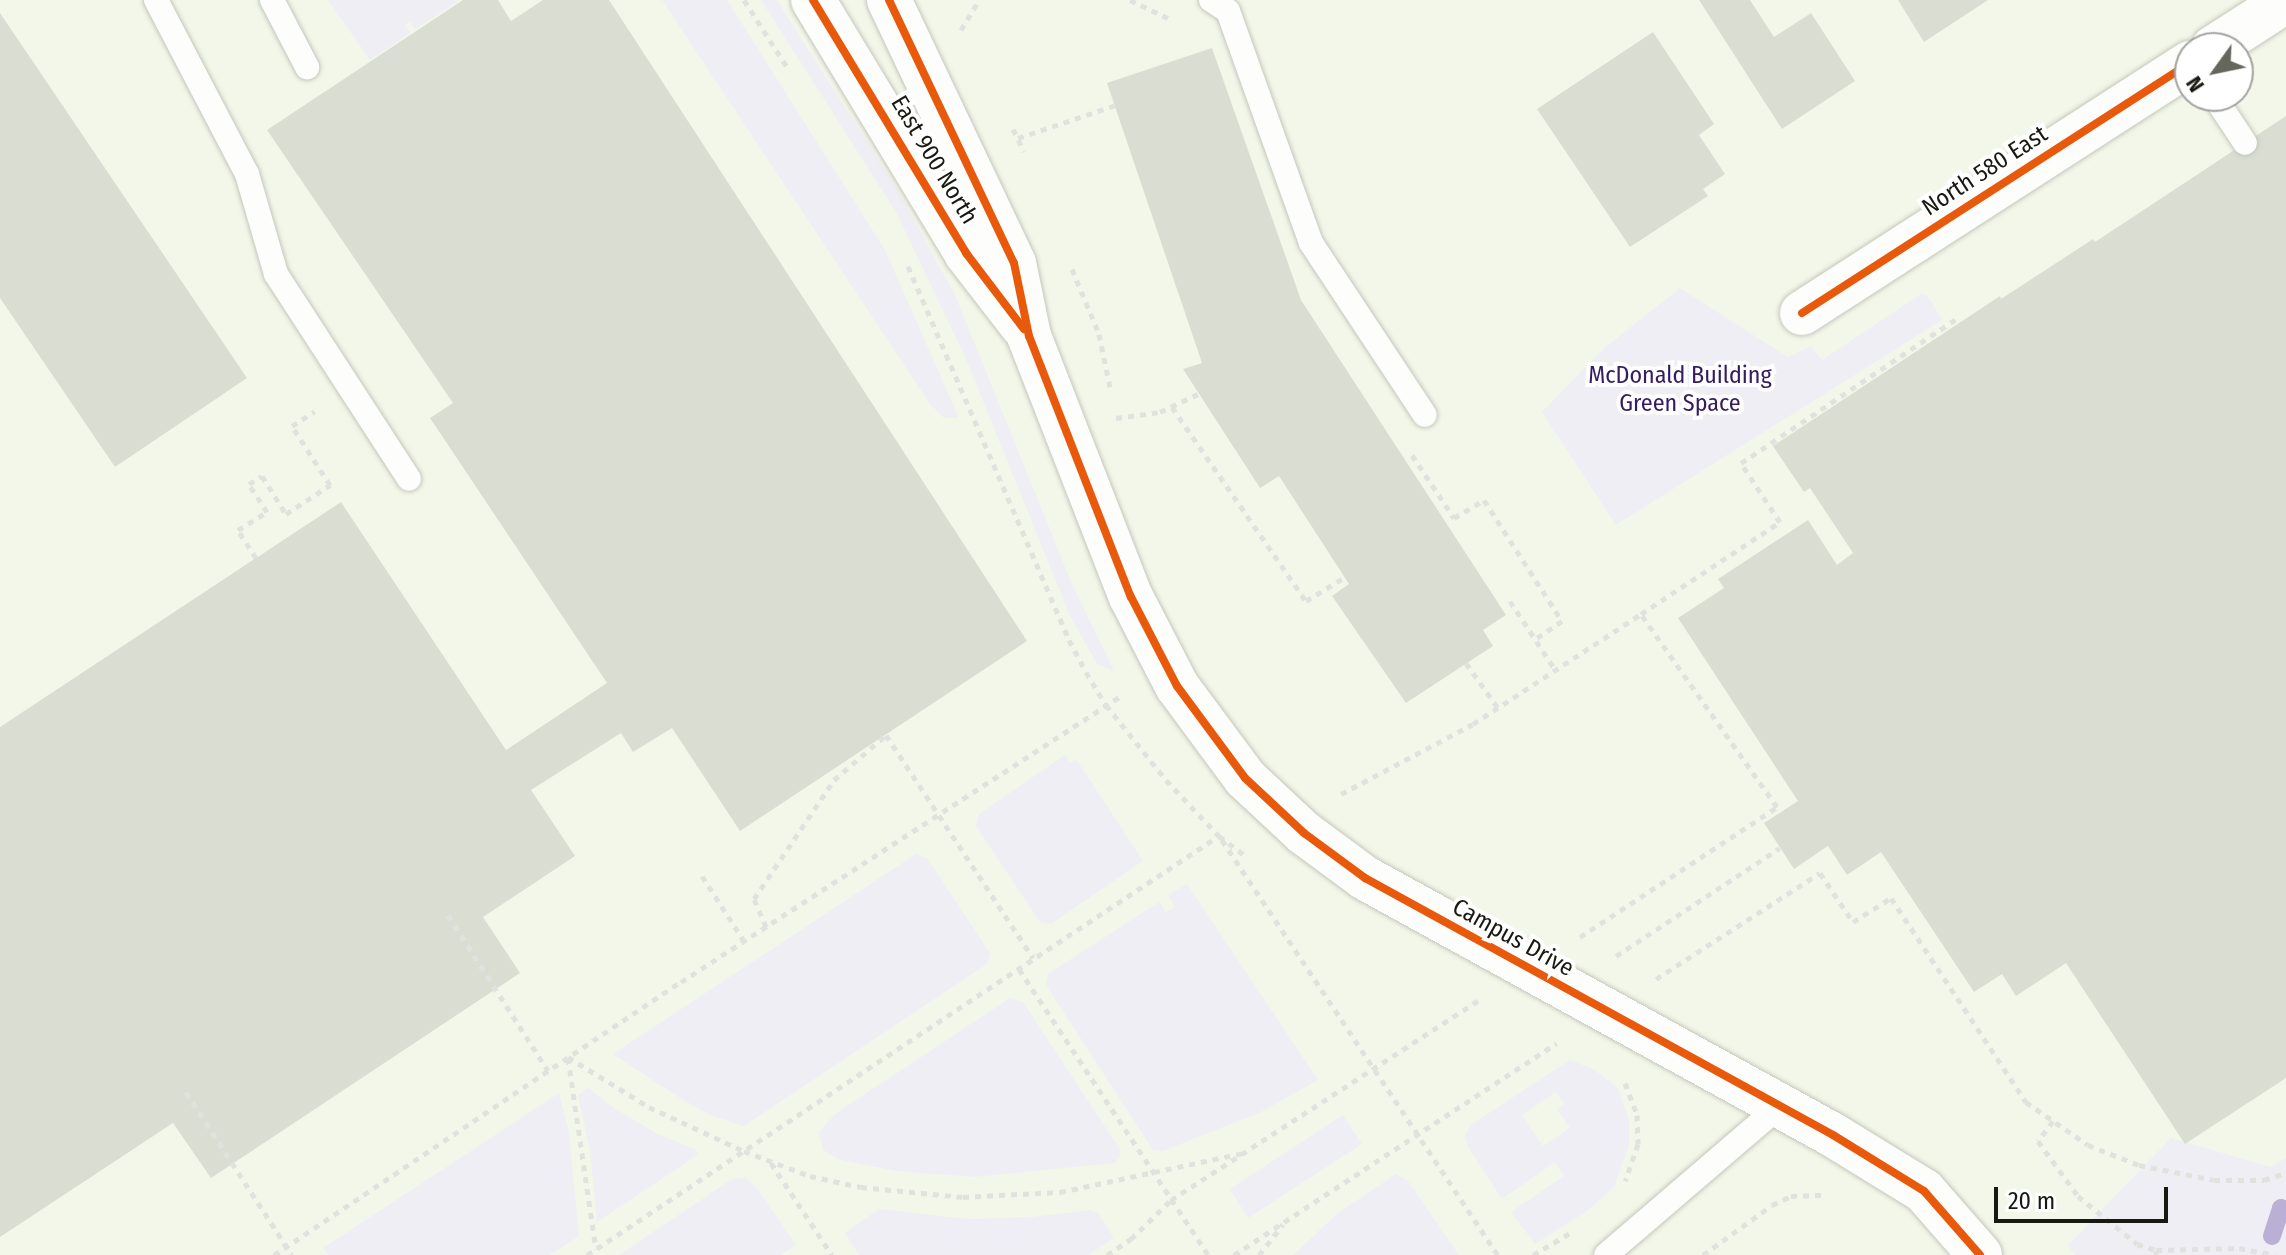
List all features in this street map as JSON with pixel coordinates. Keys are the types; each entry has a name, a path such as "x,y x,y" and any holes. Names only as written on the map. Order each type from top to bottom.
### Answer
{"street":[{"name":"East 900 North","path":"813,0 966,253 1029,336"},
{"name":"East 900 North","path":"889,0 1014,263 1029,336 1118,563"},
{"path":"2238,32 2286,1"},
{"name":"North 580 East","path":"1802,313 2174,73"},
{"name":"Campus Drive","path":"1118,563 1144,627 1201,721 1245,778 1304,833 1365,878 1780,1106 1924,1191 1980,1255"}],"lane":[{"path":"156,0 247,174 276,274 409,479"},
{"path":"272,0 307,67"},
{"path":"1211,0 1228,11 1311,243 1425,415"},
{"path":"2225,112 2245,143"},
{"path":"1606,1255 1780,1106"}],"path":[{"path":"744,0 791,72"},
{"path":"956,40 979,0"},
{"path":"1018,138 1116,105"},
{"path":"906,262 1069,640 1106,705 1166,780 1219,836 1498,1255"},
{"path":"1340,795 1498,708 1780,522 1741,463 1956,319"},
{"path":"1116,418 1160,412 1200,393"},
{"path":"1172,407 1306,601 1345,577"},
{"path":"256,558 238,530 267,512 249,484 262,476 286,514 330,485 292,426"},
{"path":"1510,601 1556,671"},
{"path":"1576,939 1777,807 1641,614"},
{"path":"1466,663 1498,708"},
{"path":"274,1255 568,1057 1125,693"},
{"path":"766,927 754,899 834,780 886,735 1033,958"},
{"path":"587,1255 1226,831"},
{"path":"1219,836 1255,862"},
{"path":"1616,957 1780,848"},
{"path":"1656,980 1820,873 1853,922 1891,898 2026,1102 2053,1121 2110,1156 2173,1173 2214,1180 2264,1180 2286,1173"},
{"path":"702,876 744,941"},
{"path":"448,915 548,1071"},
{"path":"1018,969 1208,1255"},
{"path":"1465,993 1491,1008"},
{"path":"1107,1255 1131,1239 1171,1200 1488,995"},
{"path":"1543,1036 1564,1047"},
{"path":"1234,1255 1565,1037"},
{"path":"568,1057 649,1107 744,1151 771,1162 861,1187 963,1197 1060,1192 1244,1153"},
{"path":"568,1057 596,1249"},
{"path":"1619,1195 1638,1144 1636,1099 1623,1080"},
{"path":"186,1092 292,1255"},
{"path":"2053,1121 2038,1141 2078,1196 2137,1244 2156,1253 2239,1248 2275,1255"},
{"path":"771,1162 832,1255"},
{"path":"1703,1255 1756,1214 1803,1190 1836,1198"},
{"path":"1259,1255 1286,1221"},
{"path":"1533,1255 1582,1226"}],"green space":[{"path":"328,0 457,2 415,29 410,22 405,25 410,33 370,60"},
{"path":"662,0 727,0 885,250 959,418 944,418 930,404"},
{"path":"761,0 777,0 900,194 955,295 1072,584 1114,671 1097,664 1070,616 966,359 896,212"},
{"name":"McDonald Building Green Space","path":"1680,288 1788,357 1811,346 1822,360 1921,294 1927,295 1942,320 1616,525 1542,412 1603,349"},
{"path":"1065,755 1070,763 1076,759 1143,861 1051,924 1040,922 976,826 979,814"},
{"path":"916,854 927,858 990,953 987,964 744,1126 710,1115 613,1054"},
{"path":"1187,884 1318,1080 1261,1112 1163,1151 1153,1150 1046,985 1048,974 1159,902 1166,912 1175,907 1168,895"},
{"path":"1010,998 1023,1002 1119,1148 1120,1156 1115,1163 974,1177 897,1171 840,1160 823,1150 819,1132 835,1114"},
{"path":"1570,1060 1593,1069 1618,1088 1629,1120 1629,1145 1614,1187 1587,1211 1535,1244 1511,1212 1564,1176 1555,1162 1502,1199 1468,1147 1465,1135 1472,1124","holes":["1556,1092 1564,1104 1557,1109 1570,1128 1543,1146 1522,1115"]},
{"path":"588,1088 614,1108 658,1134 695,1149 699,1154 597,1222 590,1151 578,1095"},
{"path":"559,1093 569,1132 579,1236 550,1255 328,1255 323,1248"},
{"path":"1343,1115 1362,1144 1248,1218 1230,1189"},
{"path":"2171,1138 2271,1167 2286,1158 2286,1255 2075,1255 2068,1245"},
{"path":"1396,1174 1408,1181 1459,1255 1293,1255 1338,1213"},
{"path":"746,1178 757,1188 796,1245 781,1255 619,1255 732,1179"},
{"path":"879,1209 969,1219 1032,1217 1091,1210 1098,1213 1114,1238 1088,1255 859,1255 845,1233"}],"building":[{"path":"463,0 498,0 511,21 543,0 609,0 1027,641 740,831 672,728 633,752 621,733 531,790 575,856 483,917 520,973 211,1178 173,1123 0,1237 0,727 341,502 506,750 607,683 430,418 453,403 267,130"},
{"path":"1699,0 1750,0 1774,37 1811,13 1855,81 1782,129"},
{"path":"1898,0 1988,0 1924,42"},
{"path":"0,13 247,378 115,467 0,298"},
{"path":"1653,32 1714,124 1699,135 1725,174 1703,189 1708,196 1630,247 1537,109"},
{"path":"1212,48 1301,300 1506,615 1483,630 1493,646 1406,703 1332,596 1349,584 1279,476 1260,488 1183,369 1202,363 1107,83"},
{"path":"2286,116 2286,1078 2185,1144 2066,963 2016,996 2002,974 1974,992 1881,852 1847,875 1828,846 1794,869 1764,823 1798,801 1678,618 1724,588 1718,579 1808,520 1837,565 1853,553 1810,488 1804,492 1773,446 2000,296 2001,299 2093,239 2095,242"}],"waterway":[{"path":"2272,1236 2281,1208 2286,1210"}],"cycle path":[{"path":"813,0 966,253 1024,329"},
{"path":"889,0 1014,263 1029,336 1131,597 1177,686 1245,778 1304,833 1365,878 1833,1135 1924,1191 1980,1255"},
{"path":"1802,313 2174,73"}]}
